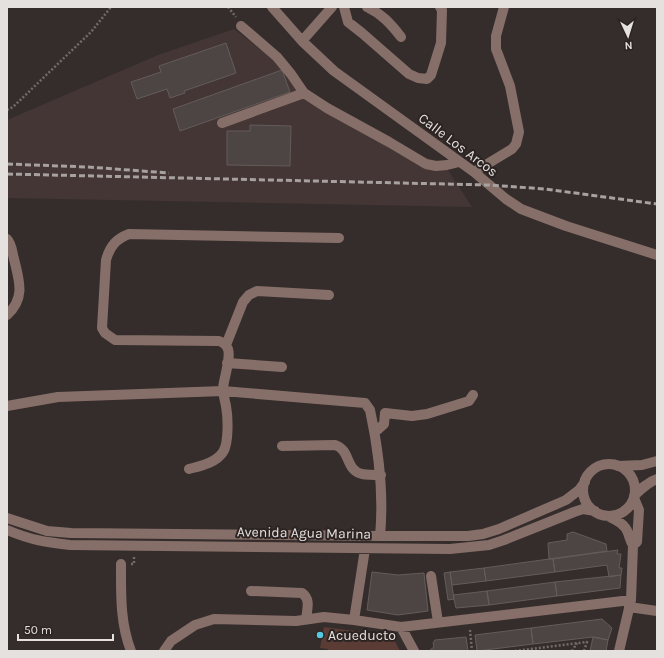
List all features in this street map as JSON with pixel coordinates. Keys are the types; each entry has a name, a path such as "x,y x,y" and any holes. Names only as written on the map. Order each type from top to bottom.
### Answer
{"street":[{"name":"Calle Los Arcos","path":"272,7 302,41 334,71 474,172 506,199 521,209 566,226 657,255"},
{"path":"302,41 332,7"},
{"path":"344,7 348,22 409,74 418,78 427,79 431,75 441,43 442,10 440,7"},
{"path":"367,7 378,12 401,37"},
{"path":"474,172 512,149 519,138 520,132 510,86 496,49 496,36 504,7"},
{"path":"241,26 277,57 292,74 304,93 426,164 447,166 459,162"},
{"path":"222,123 304,93"},
{"path":"226,345 219,341 115,340 105,334 102,328 106,260 113,243 120,237 129,234 339,238"},
{"path":"7,239 11,247 20,284 19,295 15,305 7,315"},
{"path":"189,469 203,465 217,458 226,447 228,439 226,408 223,391 228,352 226,345 243,302 249,295 257,291 329,295"},
{"path":"227,363 282,367"},
{"path":"7,406 58,397 223,391 365,403 370,410 375,432 381,475 382,511 380,536"},
{"path":"375,432 384,424 384,413 412,416 427,414 469,401 473,395"},
{"path":"282,446 335,445 343,448 348,462 355,471 366,474 381,475"},
{"path":"619,651 630,603 633,546 628,532 623,525 590,507 584,495 585,482 588,476 598,467 604,465 642,465 657,461"},
{"path":"618,466 629,473 634,485 634,497 638,510 637,542 633,546"},
{"path":"608,516 621,513 631,504 634,497 644,486 657,479"},
{"name":"Avenida Agua Marina","path":"7,518 47,531 71,533 452,537 483,534 499,529 566,500 579,490 585,482"},
{"name":"Avenida Agua Marina","path":"7,530 30,539 43,542 70,544 450,549 489,545 582,509 595,511"},
{"path":"354,620 365,548"},
{"path":"121,564 121,601 123,622 131,651"},
{"path":"431,576 438,622"},
{"path":"250,591 305,594 308,600 306,619"},
{"path":"164,651 171,641 195,625 214,618 296,621 324,617 401,627 630,603 657,611"},
{"path":"401,627 414,651"}],"path":[{"path":"7,110 13,107 91,32 111,7"},
{"path":"469,619 472,651"},
{"path":"515,651 587,642 584,651"},
{"path":"572,651 577,643"}],"shaded area":[{"path":"234,29 279,64 298,93 448,170 472,207 7,198 7,120 158,55"},
{"path":"324,627 392,636 400,651 328,651 328,649 320,648"}],"building":[{"path":"226,43 236,73 184,91 185,93 170,98 167,89 137,99 131,82 161,72 159,66"},
{"path":"282,70 290,92 180,131 173,109"},
{"path":"250,125 291,126 290,166 227,165 227,131 250,131"},
{"path":"573,532 606,544 607,551 549,559 548,543 567,540 567,534"},
{"path":"618,550 617,554 621,554 619,568 622,568 621,575 609,577 607,565 555,572 553,559"},
{"path":"553,559 555,572 486,581 484,568"},
{"path":"484,568 486,581 452,585 450,572"},
{"path":"372,572 398,575 424,573 428,611 398,615 367,610"},
{"path":"450,572 454,599 448,600 444,573"},
{"path":"621,575 620,588 557,596 555,582"},
{"path":"555,582 557,596 489,605 487,591"},
{"path":"487,591 489,605 456,608 453,595"},
{"path":"602,619 612,628 608,640 593,637 533,644 531,628"},
{"path":"531,628 533,644 477,651 475,635"},
{"path":"466,637 468,651 430,651 434,647 433,643 435,640"},
{"path":"593,637 608,640 606,651 590,651"}],"railway":[{"path":"7,164 88,167 169,173"},
{"path":"7,174 489,185 545,189 657,204"}],"place":[{"name":"Acueducto","path":"320,635"}]}
